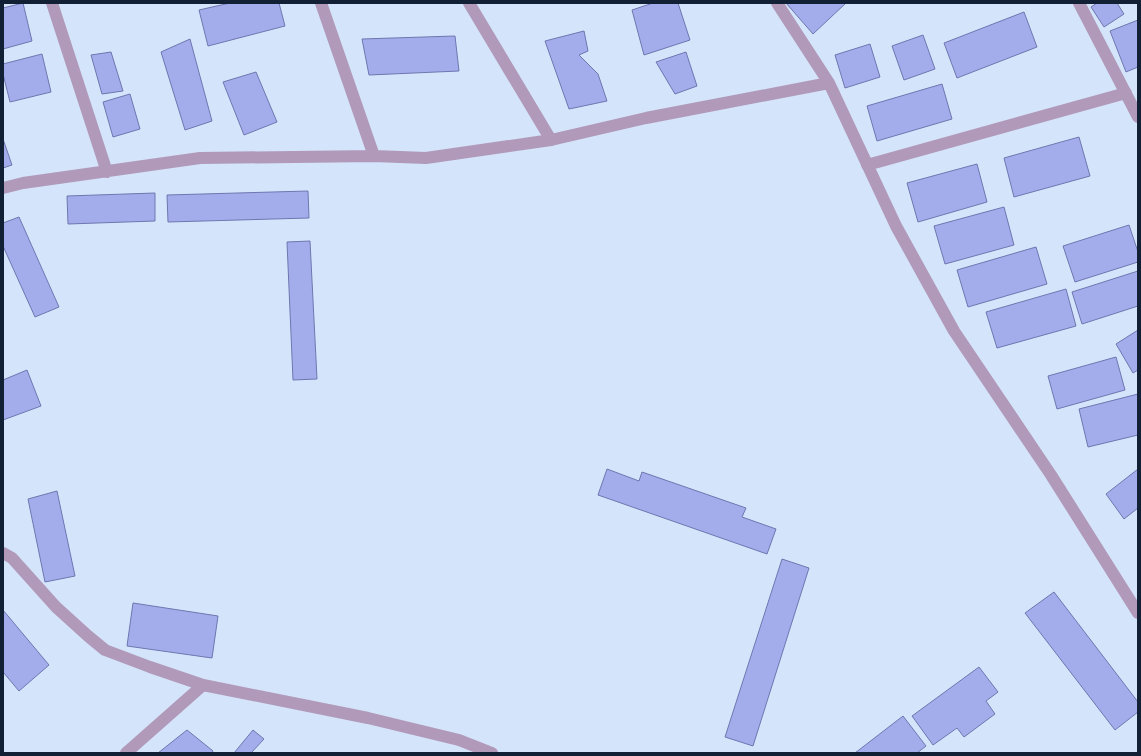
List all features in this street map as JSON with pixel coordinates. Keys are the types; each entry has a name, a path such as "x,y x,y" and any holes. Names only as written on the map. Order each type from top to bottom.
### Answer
{"street":[{"path":"52,3 107,172"},
{"path":"322,3 374,156"},
{"path":"469,3 551,140"},
{"path":"777,3 830,83 896,226 954,331 1051,475 1138,613"},
{"path":"1079,3 1138,117"},
{"path":"3,188 23,183 200,158 374,156 426,158 551,140 646,118 830,83"},
{"path":"867,165 1126,93"},
{"path":"3,553 12,558 56,607 105,650 150,668 203,685 368,718 459,740 492,753"},
{"path":"126,753 203,685"}],"building":[{"path":"23,3 32,41 3,49 3,8"},
{"path":"230,3 279,3 285,26 208,46 199,10"},
{"path":"653,3 678,3 690,40 644,55 632,10"},
{"path":"786,3 846,3 813,34"},
{"path":"1097,3 1117,3 1124,14 1104,27 1091,7"},
{"path":"1024,12 1037,47 957,78 944,43"},
{"path":"1138,20 1138,67 1126,72 1110,31"},
{"path":"584,31 588,51 579,55 598,74 607,101 569,109 545,41"},
{"path":"923,35 935,69 904,80 892,46"},
{"path":"455,36 459,71 369,75 362,39"},
{"path":"190,39 212,121 185,130 161,52"},
{"path":"870,44 880,77 845,88 835,55"},
{"path":"111,52 123,91 102,94 91,55"},
{"path":"686,52 697,86 675,94 656,62"},
{"path":"42,54 51,92 10,102 3,74 3,64"},
{"path":"256,72 277,122 244,135 223,82"},
{"path":"942,84 952,119 877,141 867,106"},
{"path":"130,94 140,129 113,137 103,102"},
{"path":"1079,137 1090,176 1014,197 1004,158"},
{"path":"3,139 12,165 3,168"},
{"path":"977,164 987,202 918,222 907,183"},
{"path":"308,191 309,218 168,222 167,195"},
{"path":"155,193 155,221 68,224 67,196"},
{"path":"1004,207 1014,245 945,264 934,226"},
{"path":"19,217 59,307 35,317 3,246 3,223"},
{"path":"1129,225 1138,252 1138,262 1075,282 1063,246"},
{"path":"310,241 317,379 293,380 287,242"},
{"path":"1036,247 1047,284 968,307 957,270"},
{"path":"1138,271 1138,306 1082,324 1072,292"},
{"path":"1066,289 1076,326 997,348 986,312"},
{"path":"1138,330 1138,370 1133,373 1116,344"},
{"path":"1116,357 1125,390 1057,409 1048,376"},
{"path":"27,370 41,406 3,420 3,380"},
{"path":"1138,394 1138,435 1088,447 1079,409"},
{"path":"607,469 639,481 642,472 746,508 742,517 776,529 767,554 598,495"},
{"path":"1138,469 1138,508 1124,519 1106,494"},
{"path":"57,491 75,576 45,582 28,499"},
{"path":"782,559 809,568 753,746 725,737"},
{"path":"1054,592 1138,702 1138,712 1115,730 1025,613"},
{"path":"133,603 218,616 212,658 127,646"},
{"path":"3,610 49,665 19,691 3,672"},
{"path":"979,667 998,692 986,701 995,714 964,737 957,728 933,745 912,716"},
{"path":"903,716 926,746 917,753 855,753"},
{"path":"187,730 213,751 212,753 158,753"},
{"path":"253,730 264,739 251,753 234,753"}]}
